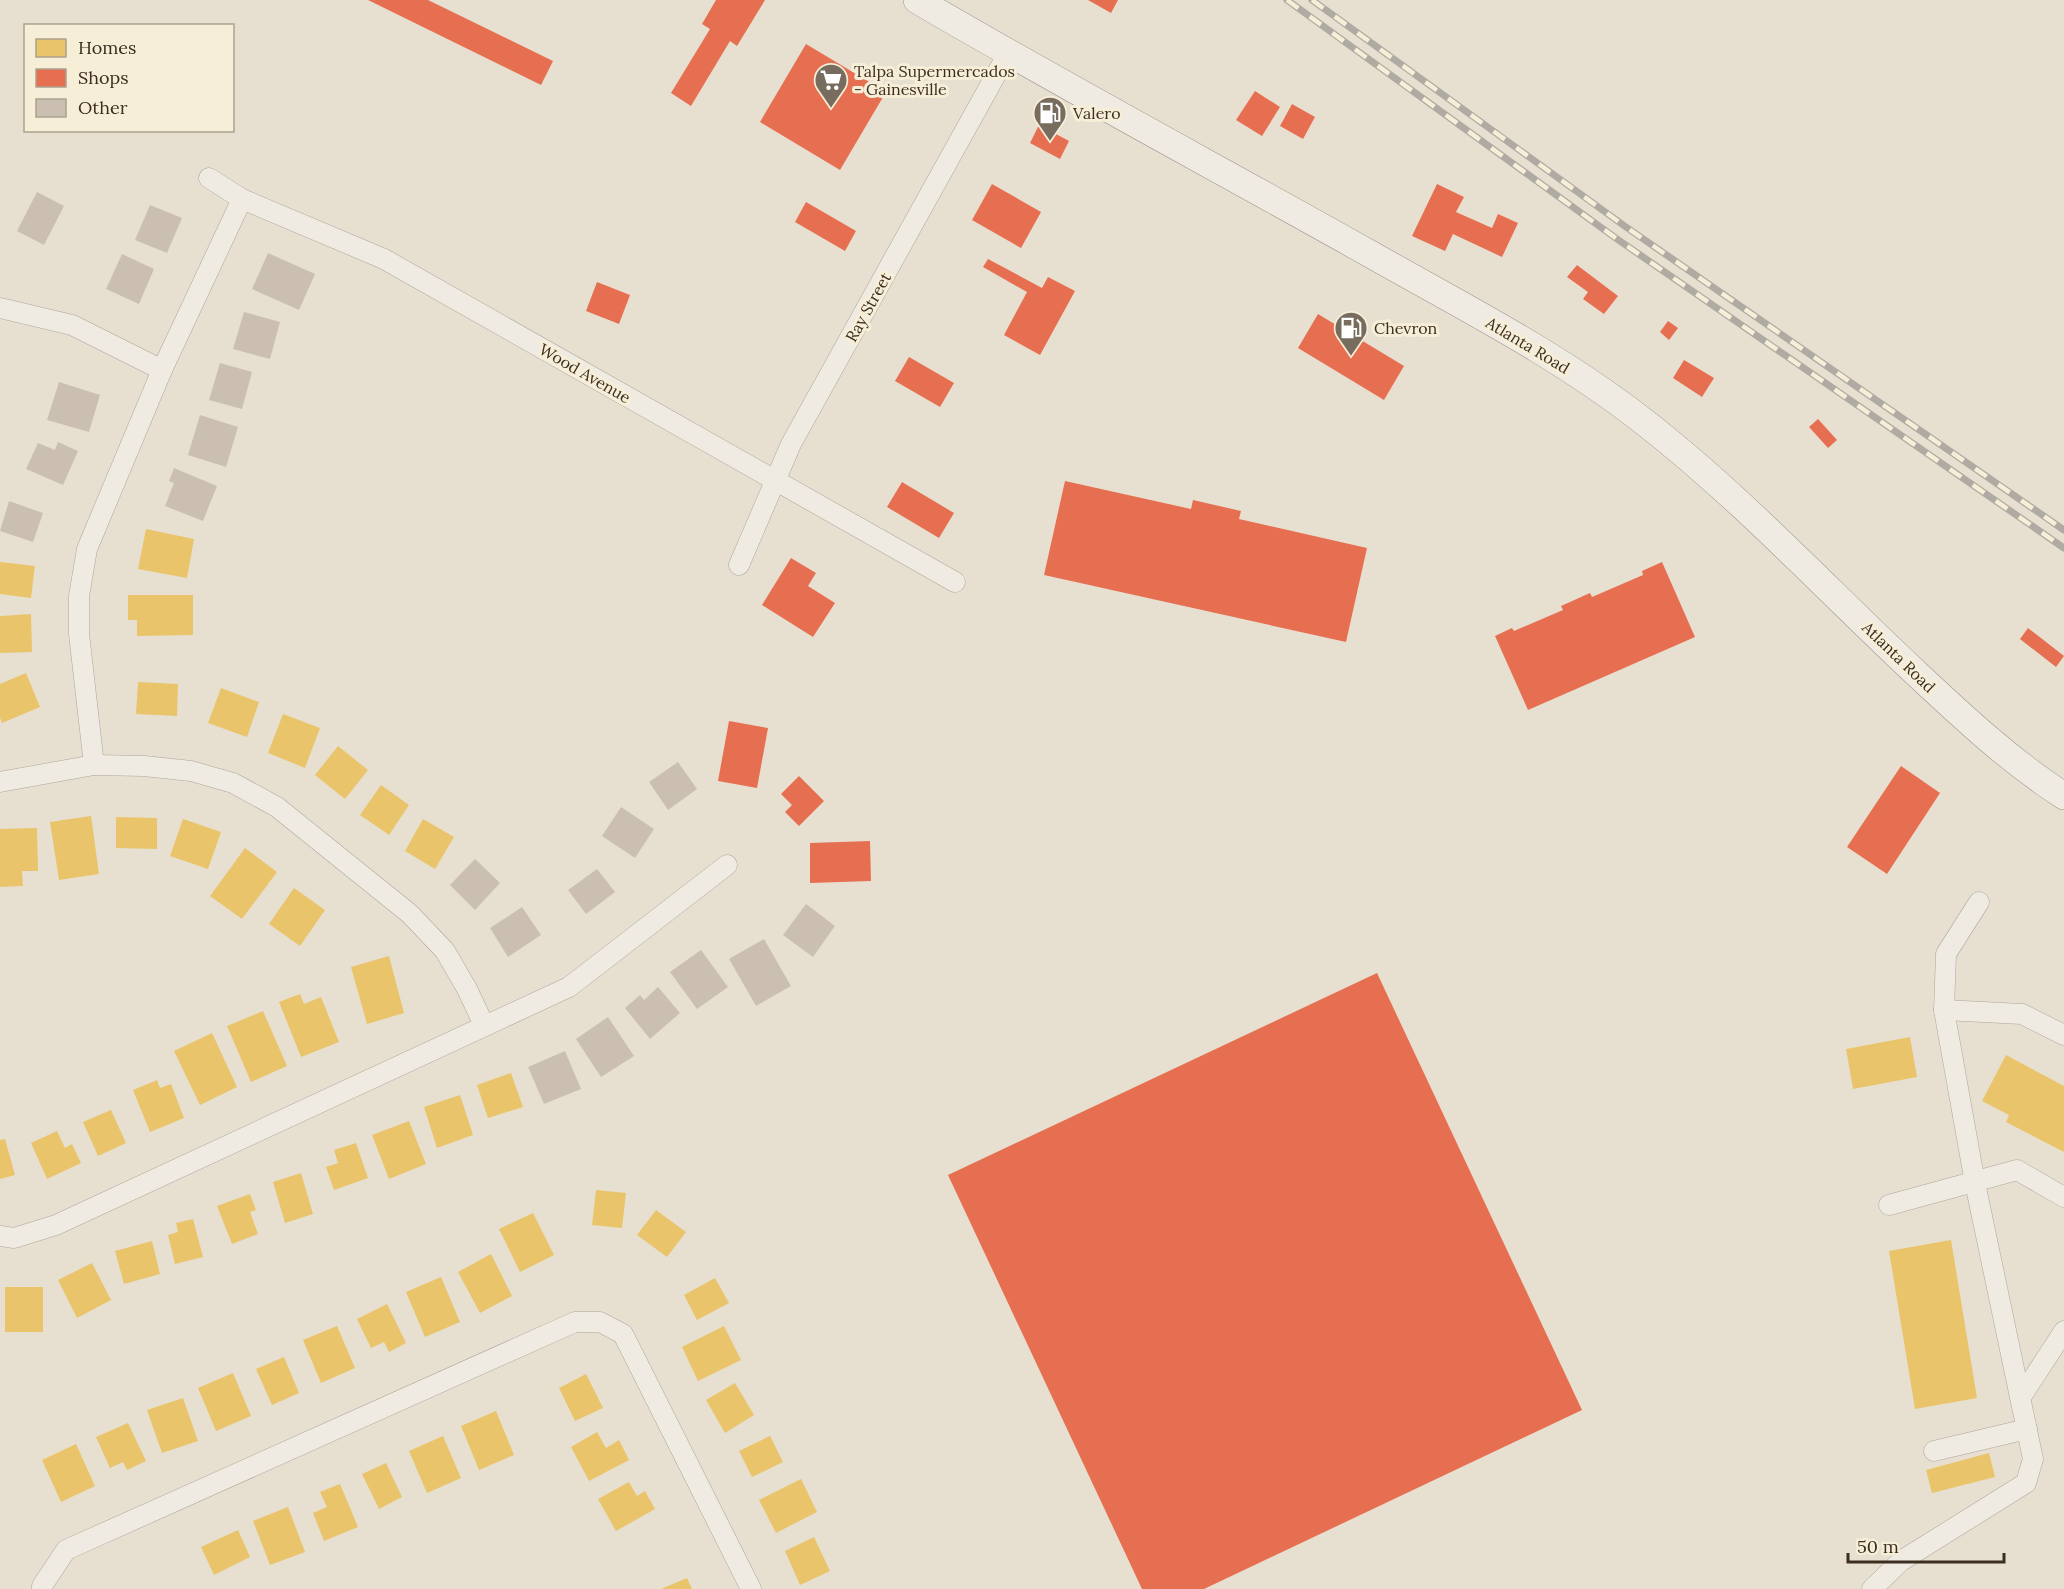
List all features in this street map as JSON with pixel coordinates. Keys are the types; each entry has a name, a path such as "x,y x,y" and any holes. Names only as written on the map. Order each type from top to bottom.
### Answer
{"main road":[{"name":"Atlanta Road","path":"917,0 1458,303 1565,366 1641,419 1721,484 1980,733 2030,774 2064,796"}],"street":[{"name":"Ray Street","path":"739,565 791,444 1008,53"},
{"name":"Wood Avenue","path":"209,178 242,199 384,259 955,582"},
{"path":"94,765 78,634 79,596 87,549 162,370 242,199"},
{"path":"0,308 72,325 162,370"},
{"path":"0,782 94,765 144,766 191,771 233,783 278,807 410,914 445,951 484,1025"},
{"path":"0,1236 14,1238 56,1225 569,987 728,865"},
{"path":"1872,1589 1901,1561 2026,1483 2033,1459 1975,1183 1944,1010 1946,954 1979,902"},
{"path":"1944,1010 2022,1014 2064,1035"},
{"path":"1889,1205 2017,1170 2064,1197"},
{"path":"42,1589 66,1550 575,1322 600,1322 623,1334 751,1589"},
{"path":"2021,1397 2064,1331"},
{"path":"1934,1451 2027,1429"}],"building: Homes":[{"path":"146,529 194,539 187,578 138,569"},
{"path":"0,562 35,566 31,598 0,594"},
{"path":"128,595 193,595 193,635 137,636 137,620 128,620"},
{"path":"31,614 32,652 0,653 0,616"},
{"path":"26,673 40,707 2,723 0,684"},
{"path":"138,682 178,684 177,716 136,714"},
{"path":"221,688 259,702 247,737 208,723"},
{"path":"283,714 320,728 305,768 268,753"},
{"path":"338,746 368,770 345,799 315,775"},
{"path":"381,785 409,805 389,835 360,815"},
{"path":"91,816 99,874 59,880 50,822"},
{"path":"116,817 157,818 157,849 116,848"},
{"path":"183,819 221,832 208,869 170,856"},
{"path":"423,819 454,837 435,869 405,851"},
{"path":"37,828 38,871 22,871 23,886 0,887 0,829"},
{"path":"245,848 277,872 242,919 210,896"},
{"path":"294,888 325,910 300,946 269,924"},
{"path":"389,956 404,1013 367,1024 351,967"},
{"path":"300,994 304,1004 321,997 339,1042 301,1057 279,1002"},
{"path":"263,1011 287,1066 251,1082 227,1026"},
{"path":"212,1033 237,1087 200,1105 174,1051"},
{"path":"1910,1037 1917,1077 1853,1089 1846,1049"},
{"path":"2006,1055 2064,1086 2064,1152 2006,1122 2009,1115 1982,1101"},
{"path":"511,1073 523,1107 488,1118 477,1085"},
{"path":"157,1080 160,1088 171,1084 184,1118 150,1132 133,1090"},
{"path":"460,1095 473,1135 437,1148 424,1107"},
{"path":"111,1110 126,1143 98,1156 83,1122"},
{"path":"409,1121 426,1164 389,1179 372,1135"},
{"path":"57,1131 65,1148 72,1144 81,1163 47,1179 31,1143"},
{"path":"5,1139 15,1175 0,1179 0,1140"},
{"path":"356,1143 368,1178 334,1190 326,1167 338,1163 334,1150"},
{"path":"301,1173 313,1214 285,1223 273,1182"},
{"path":"596,1190 626,1193 622,1228 592,1225"},
{"path":"250,1194 256,1210 250,1212 258,1234 232,1244 217,1206"},
{"path":"656,1210 686,1232 667,1257 637,1235"},
{"path":"533,1213 554,1255 520,1272 499,1229"},
{"path":"193,1219 203,1257 175,1264 168,1235 178,1232 176,1223"},
{"path":"1951,1240 1977,1398 1915,1409 1889,1251"},
{"path":"152,1241 160,1274 124,1284 115,1251"},
{"path":"491,1254 512,1296 480,1313 458,1272"},
{"path":"92,1263 111,1300 77,1318 58,1280"},
{"path":"441,1277 460,1322 425,1337 406,1292"},
{"path":"715,1278 729,1303 697,1320 684,1295"},
{"path":"5,1287 43,1287 43,1332 5,1332"},
{"path":"387,1304 406,1343 389,1352 384,1342 371,1348 357,1319"},
{"path":"337,1326 355,1368 321,1383 303,1340"},
{"path":"724,1326 741,1360 698,1381 682,1347"},
{"path":"284,1357 299,1393 272,1405 256,1369"},
{"path":"233,1373 251,1416 216,1431 198,1388"},
{"path":"586,1374 603,1408 575,1421 559,1388"},
{"path":"735,1383 754,1415 725,1433 706,1400"},
{"path":"183,1398 198,1441 162,1453 147,1410"},
{"path":"496,1411 514,1455 479,1470 461,1426"},
{"path":"128,1423 146,1461 127,1470 123,1462 110,1468 96,1437"},
{"path":"597,1432 606,1448 619,1440 629,1460 589,1481 571,1447"},
{"path":"443,1436 461,1478 427,1493 409,1451"},
{"path":"770,1436 783,1462 752,1477 739,1451"},
{"path":"76,1444 95,1486 61,1502 42,1460"},
{"path":"1989,1453 1995,1477 1932,1493 1926,1470"},
{"path":"386,1463 402,1497 379,1509 362,1474"},
{"path":"801,1479 817,1512 776,1533 759,1500"},
{"path":"629,1482 637,1496 645,1491 655,1509 616,1531 598,1499"},
{"path":"340,1484 358,1527 324,1541 313,1513 327,1507 320,1492"},
{"path":"288,1507 305,1552 270,1565 253,1521"},
{"path":"238,1530 250,1557 214,1575 201,1547"},
{"path":"814,1537 830,1571 800,1585 785,1551"},
{"path":"687,1578 692,1589 661,1589"}],"building: Shops":[{"path":"368,0 428,0 553,61 541,85"},
{"path":"716,0 765,0 737,46 730,41 691,106 671,93 710,29 702,24"},
{"path":"1088,0 1118,0 1111,13"},
{"path":"806,44 886,92 840,170 760,122"},
{"path":"1255,91 1280,107 1262,136 1236,120"},
{"path":"1292,104 1315,117 1303,139 1280,126"},
{"name":"Valero","path":"1039,125 1069,141 1060,159 1030,143"},
{"path":"992,184 1041,212 1021,248 972,220"},
{"path":"1437,184 1464,197 1456,212 1492,228 1498,214 1518,223 1502,257 1453,234 1445,251 1412,236"},
{"path":"806,202 856,231 845,251 795,222"},
{"path":"988,259 1042,288 1048,277 1075,291 1040,355 1004,335 1027,292 983,267"},
{"path":"1577,265 1618,296 1604,314 1583,299 1588,292 1567,277"},
{"path":"597,282 630,295 619,324 586,311"},
{"name":"Chevron","path":"1318,314 1404,366 1384,400 1298,348"},
{"path":"1668,321 1678,328 1669,340 1660,332"},
{"path":"909,357 954,383 940,407 895,381"},
{"path":"1684,360 1714,378 1702,397 1673,378"},
{"path":"1818,419 1837,440 1828,448 1809,427"},
{"path":"1065,481 1191,509 1193,500 1241,511 1239,519 1367,548 1346,642 1044,575"},
{"path":"902,482 954,513 939,538 887,507"},
{"path":"791,558 816,573 808,586 835,603 813,637 762,605"},
{"path":"1662,562 1695,637 1528,710 1495,636 1512,628 1514,631 1563,610 1561,606 1590,593 1592,597 1643,575 1642,571"},
{"path":"2028,628 2064,656 2056,667 2020,639"},
{"path":"729,721 768,728 757,788 718,781"},
{"path":"1901,766 1940,793 1887,874 1847,847"},
{"path":"799,776 824,801 799,826 785,812 792,805 781,794"},
{"path":"870,841 871,881 810,883 810,843"},
{"path":"1377,973 1582,1410 1204,1589 1142,1589 948,1175"}],"building: Other":[{"path":"37,192 64,206 44,245 17,231"},
{"path":"150,205 182,218 167,253 135,240"},
{"path":"268,253 315,274 299,310 252,289"},
{"path":"122,254 154,269 139,304 106,289"},
{"path":"244,312 280,322 270,359 233,349"},
{"path":"220,363 252,372 242,409 209,400"},
{"path":"59,382 100,395 89,432 47,420"},
{"path":"200,415 238,427 226,467 188,455"},
{"path":"58,442 78,451 63,485 26,469 38,443 55,450"},
{"path":"174,468 217,486 203,521 165,506 174,483 169,481"},
{"path":"9,501 43,513 33,542 0,531"},
{"path":"678,762 697,789 668,810 649,782"},
{"path":"621,807 654,829 635,858 602,836"},
{"path":"475,859 500,883 475,910 450,885"},
{"path":"597,869 615,892 586,914 568,890"},
{"path":"806,904 835,926 813,957 783,935"},
{"path":"522,907 541,935 508,957 490,928"},
{"path":"764,939 791,986 756,1006 729,959"},
{"path":"701,950 728,987 697,1009 670,972"},
{"path":"658,987 680,1013 650,1039 625,1008 640,995 644,1000"},
{"path":"608,1017 634,1056 601,1077 576,1039"},
{"path":"565,1051 581,1089 544,1104 528,1067"}],"railway":[{"path":"1287,0 1617,239 2064,548"},
{"path":"1312,0 1626,227 2064,530"}],"place":[{"name":"Talpa Supermercados - Gainesville","path":"831,109"},
{"name":"Valero","path":"1050,142"},
{"name":"Chevron","path":"1351,357"}]}
